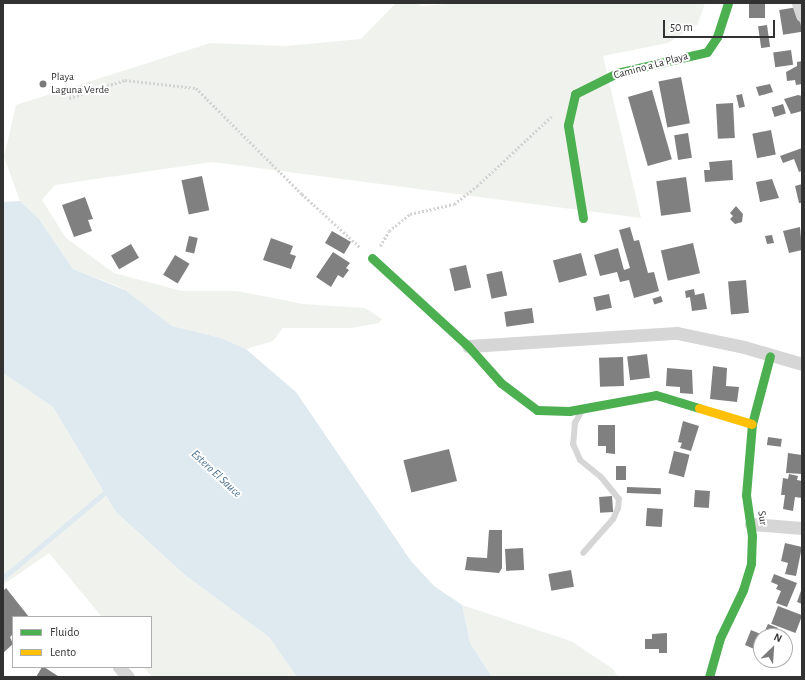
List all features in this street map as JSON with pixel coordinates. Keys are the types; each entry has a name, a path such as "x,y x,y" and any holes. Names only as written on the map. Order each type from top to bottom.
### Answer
{"street":[{"name":"Camino a La Playa","path":"583,218 568,125 576,94 617,73 707,52 717,37 728,3"},
{"path":"798,3 802,15"},
{"path":"372,258 468,346 500,383 537,410 569,411 656,396 752,424"},
{"path":"468,346 677,333 744,347 770,356 802,364"},
{"name":"Sur","path":"710,677 720,638 748,577 753,549 751,524 746,495 752,424 770,356"},
{"path":"751,524 802,528"},
{"path":"120,668 128,677"}],"lane":[{"path":"583,409 575,423 573,444 580,460 601,477 619,498 618,508 613,519 583,553"}],"path":[{"path":"70,98 125,80 196,88 302,194 372,258 389,231 410,214 454,204 477,186 555,114"}],"shaded area":[{"path":"396,3 415,3 422,6 458,3 705,3 698,24 668,43 603,56 641,218 212,162 55,185 42,200 66,238 114,273 182,291 237,291 303,304 365,308 382,319 379,323 351,328 283,328 273,341 246,349 221,338 172,326 122,288 73,269 39,219 20,201 4,157 16,105 210,43 285,46 361,39"},
{"path":"3,373 53,407 116,512 185,575 269,637 297,677 152,677 145,668 152,668 152,616 101,616 49,553 3,585"},
{"path":"462,605 571,641 613,669 618,677 492,677 470,643"}],"water":[{"name":"Estero El Sauce","path":"20,201 39,219 73,269 125,290 172,326 221,338 246,349 296,392 411,561 434,586 462,605 470,643 492,677 297,677 269,637 185,575 116,512 53,407 3,373 3,202"}],"building":[{"path":"749,3 765,3 765,18 749,18"},
{"path":"798,7 802,32 783,35 779,10"},
{"path":"767,25 770,47 761,48 758,26"},
{"path":"791,50 793,65 775,67 773,53"},
{"path":"802,61 802,84 796,85 795,80 787,81 786,72 797,66 797,62"},
{"path":"681,77 690,123 667,128 658,81"},
{"path":"770,84 773,92 759,96 756,87"},
{"path":"652,90 672,159 648,166 628,97"},
{"path":"742,94 745,107 739,108 736,95"},
{"path":"798,95 802,96 802,111 791,114 784,99"},
{"path":"733,103 735,138 718,139 716,104"},
{"path":"783,104 786,114 774,117 772,108"},
{"path":"771,130 776,155 757,158 752,134"},
{"path":"688,133 692,158 678,160 674,135"},
{"path":"802,148 802,171 799,172 794,159 783,163 780,156"},
{"path":"732,160 733,180 705,182 704,170 710,170 709,162"},
{"path":"202,176 209,210 189,215 181,180"},
{"path":"686,177 691,212 661,216 656,181"},
{"path":"772,179 779,198 760,202 756,182"},
{"path":"802,184 802,203 799,203 795,186"},
{"path":"85,197 93,219 88,220 92,231 74,237 62,205"},
{"path":"736,206 743,214 742,222 735,224 730,219 733,216 730,213"},
{"path":"630,227 634,241 639,240 648,273 654,272 659,291 634,298 629,280 620,282 617,272 600,276 594,255 618,248 624,270 630,268 619,230"},
{"path":"800,227 802,250 789,253 783,231"},
{"path":"332,231 351,242 344,254 325,243"},
{"path":"772,235 774,243 767,244 765,236"},
{"path":"189,236 198,238 194,254 185,252"},
{"path":"271,238 293,246 290,254 296,256 291,269 263,260"},
{"path":"693,243 700,273 668,281 661,250"},
{"path":"131,244 139,258 119,269 111,256"},
{"path":"333,252 350,263 346,268 349,270 343,278 338,275 331,287 316,277"},
{"path":"581,253 587,275 559,283 553,261"},
{"path":"175,255 190,264 178,283 163,275"},
{"path":"466,265 471,287 455,291 449,269"},
{"path":"502,271 507,295 492,299 486,274"},
{"path":"746,280 749,313 731,314 728,282"},
{"path":"694,289 695,295 704,293 707,309 692,311 690,297 686,298 685,291"},
{"path":"609,294 612,308 596,311 593,297"},
{"path":"661,296 663,302 654,304 652,299"},
{"path":"532,308 534,323 506,327 504,312"},
{"path":"647,354 650,378 630,380 627,356"},
{"path":"623,357 624,386 600,387 599,358"},
{"path":"713,366 727,368 726,386 739,387 737,402 710,399"},
{"path":"667,368 692,370 693,394 680,393 680,387 666,386"},
{"path":"683,421 699,426 691,451 680,448 682,443 678,442"},
{"path":"598,425 615,425 615,454 606,453 606,446 598,446"},
{"path":"768,437 782,439 781,447 767,445"},
{"path":"449,449 457,481 411,492 403,460"},
{"path":"674,451 690,455 684,477 668,473"},
{"path":"788,453 802,455 802,474 786,473"},
{"path":"616,466 626,466 626,480 616,480"},
{"path":"789,474 798,476 797,480 802,481 802,498 795,497 793,511 783,509 785,495 781,495 783,478 788,479"},
{"path":"627,487 661,488 661,494 627,493"},
{"path":"695,490 710,491 709,508 694,507"},
{"path":"612,496 613,512 600,513 599,497"},
{"path":"647,508 663,509 662,527 646,526"},
{"path":"489,530 502,530 502,568 499,573 465,570 467,557 487,558"},
{"path":"785,543 802,547 796,576 785,574 788,563 781,561"},
{"path":"523,548 524,570 506,571 505,549"},
{"path":"571,570 574,587 551,591 548,574"},
{"path":"774,574 797,583 787,607 776,603 781,591 776,589 778,585 771,582"},
{"path":"6,588 28,616 12,616 12,635 10,637 12,645 3,653 3,591"},
{"path":"802,588 802,604 797,602"},
{"path":"778,606 802,615 795,633 793,632 793,628 782,628 771,624"},
{"path":"768,624 778,628 766,628"},
{"path":"751,630 753,631 753,648 745,645"},
{"path":"667,633 667,653 659,653 659,649 645,649 645,639 652,639 652,634"},
{"path":"41,668 46,668 58,676 36,677"}],"waterway":[{"path":"3,578 109,489"}],"traffic: fast":[{"path":"583,218 568,125 575,94 617,73 707,52 717,37 728,3"},
{"path":"372,258 468,346 501,383 537,410 569,411 656,395 699,408"},
{"path":"709,677 720,638 743,590 751,563 752,536 746,495 752,424 770,356"}],"traffic: slow":[{"path":"699,408 752,424"}],"place":[{"name":"Playa Laguna Verde","path":"43,84"}]}
